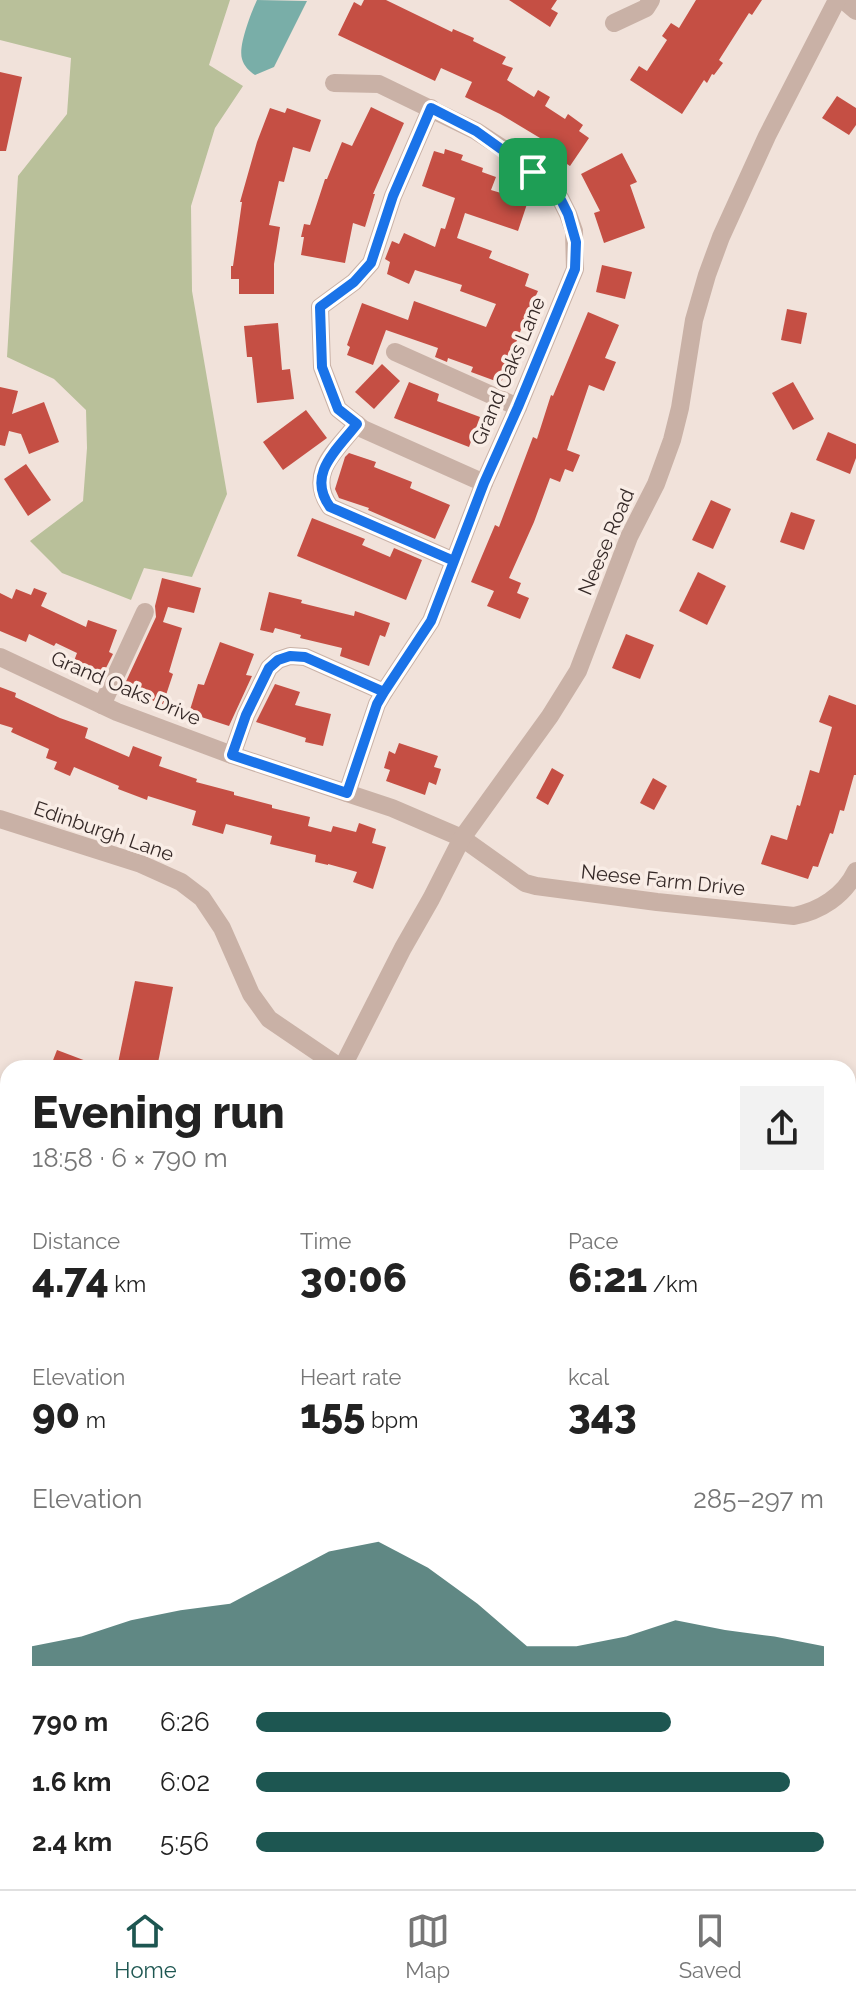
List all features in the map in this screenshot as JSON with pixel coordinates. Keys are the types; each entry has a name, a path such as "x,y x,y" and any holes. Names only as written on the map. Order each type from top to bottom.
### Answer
{"street":[{"path":"614,23 646,8 651,0"},
{"name":"Neese Road","path":"346,1060 462,838 550,716 578,671 629,537 669,451 680,408 694,320 721,237 767,136 837,0"},
{"path":"843,0 856,11"},
{"name":"Grand Oaks Lane","path":"334,83 379,84 476,131 508,152 560,198 574,231 575,269 484,483 431,621 377,704 347,793"},
{"path":"431,108 393,196 371,263 354,282 320,307 322,367 338,409 363,429 484,483"},
{"path":"395,352 518,407"},
{"path":"357,424 323,470 320,483 323,497 330,507 454,561"},
{"path":"102,705 145,612"},
{"path":"232,755 246,715 269,668 278,660 290,656 305,657 384,692"},
{"name":"Grand Oaks Drive","path":"0,657 102,705 232,755 392,808 462,838"},
{"name":"Edinburgh Lane","path":"0,819 141,864 181,882 202,898 222,928 251,994 269,1019 330,1060"},
{"name":"Neese Farm Drive","path":"462,838 525,883 536,886 794,916 815,911 830,902 850,885 856,871"}],"green space":[{"path":"0,0 230,0 209,65 243,86 215,128 191,206 192,291 227,494 192,577 144,568 131,600 62,573 30,541 83,501 86,410 54,379 7,357 18,176 67,114 71,58 0,40"}],"water":[{"path":"257,0 307,1 274,67 255,75 245,66 241,53"}],"building":[{"path":"364,0 386,0 452,32 453,29 474,38 473,41 506,57 502,64 513,68 507,80 534,97 538,90 550,97 545,106 565,119 568,114 583,125 579,131 589,138 570,166 541,147 545,141 465,97 472,82 441,68 435,81 338,35 354,2 361,6"},
{"path":"509,0 557,0 551,9 558,13 550,27"},
{"path":"696,0 762,0 752,15 749,13 719,60 723,63 707,83 704,80 682,114 630,80 639,66 647,71 667,40 662,36 671,23 679,28"},
{"path":"0,72 22,77 6,151 0,151"},
{"path":"837,96 856,108 856,125 849,135 822,118"},
{"path":"371,107 404,123 373,194 365,227 353,223 345,263 301,255 304,224 310,225 325,179 342,142 352,146"},
{"path":"270,108 285,113 287,108 321,120 310,152 293,147 284,182 279,181 269,225 280,227 274,264 274,294 239,294 239,279 231,279 231,266 240,202"},
{"path":"445,149 463,155 461,160 483,168 482,172 496,177 491,190 528,201 518,231 465,213 457,238 492,251 489,258 529,274 525,286 538,291 501,383 471,372 473,367 435,357 438,348 386,330 373,365 347,355 350,347 347,345 362,303 408,320 414,301 486,327 496,304 460,291 462,285 415,270 409,284 387,274 390,262 385,259 392,241 399,244 404,233 435,247 441,228 445,229 455,198 422,186 434,151 444,154"},
{"path":"622,153 637,182 630,185 645,228 604,243 594,213 600,211 581,174"},
{"path":"602,265 632,272 625,299 596,292"},
{"path":"787,309 807,313 801,344 781,340"},
{"path":"588,312 619,325 605,358 616,362 604,391 589,385 567,450 580,455 573,472 565,469 560,482 550,478 509,578 521,583 517,593 529,598 520,619 487,606 494,591 471,582 495,525 499,527 533,437 537,439 551,395"},
{"path":"278,323 282,370 290,369 294,399 257,403 252,357 247,357 244,326"},
{"path":"382,364 400,381 374,409 355,392"},
{"path":"409,382 439,394 437,401 480,417 469,447 394,418"},
{"path":"793,382 814,419 793,430 772,393"},
{"path":"0,387 18,391 12,414 44,402 59,442 29,454 21,434 9,431 5,446 0,445"},
{"path":"306,410 327,438 283,470 263,442"},
{"path":"828,432 856,444 856,458 850,474 816,460"},
{"path":"349,453 376,462 374,467 412,482 410,488 450,505 435,539 369,508 339,498 335,489"},
{"path":"26,464 51,500 28,516 4,479"},
{"path":"711,500 731,509 713,549 692,540"},
{"path":"791,512 815,520 804,550 780,542"},
{"path":"312,518 365,539 362,545 390,557 394,548 422,560 406,600 297,556"},
{"path":"698,572 726,586 707,625 679,611"},
{"path":"162,578 201,588 194,613 168,607 163,622 182,628 169,672 173,674 163,704 122,690 156,617 155,606"},
{"path":"34,588 47,593 41,606 86,627 88,620 117,630 109,652 113,654 104,672 74,661 77,653 56,643 54,646 29,634 26,642 0,631 0,593 12,599 16,589 31,595"},
{"path":"269,592 354,616 355,611 390,623 385,637 380,635 369,666 340,656 342,648 300,638 301,635 275,628 273,633 260,630"},
{"path":"626,634 654,645 640,679 612,668"},
{"path":"220,642 254,654 246,675 252,676 229,726 189,713 198,684 204,685"},
{"path":"275,684 300,692 295,705 331,714 323,746 256,722"},
{"path":"0,687 60,718 88,728 85,738 129,757 133,746 162,757 159,766 197,779 196,782 272,805 272,808 310,817 308,826 331,832 333,826 356,832 359,823 376,829 372,843 386,847 373,889 353,882 357,872 315,862 316,855 270,844 272,836 226,824 223,834 192,825 196,811 148,796 147,800 74,767 70,776 54,769 57,762 46,758 49,749 0,724"},
{"path":"829,695 856,705 856,775 844,811 840,810 818,867 813,866 808,879 761,864 771,835 787,840 810,770 819,773 832,727 819,722"},
{"path":"399,743 438,756 434,767 441,769 436,785 429,782 425,795 386,781 390,770 384,768 389,751 395,754"},
{"path":"552,768 564,775 548,805 536,798"},
{"path":"653,778 667,786 654,810 640,803"},
{"path":"135,981 173,987 159,1060 119,1060"},
{"path":"57,1050 83,1060 53,1060"}],"route":[{"path":"533,172 476,131 431,108 393,196 371,263 354,282 320,307 322,367 338,409 357,424 323,470 320,483 323,497 330,507 454,561 431,621 377,704 347,793 232,755 246,715 269,668 278,660 290,656 305,657 384,692 431,621 484,483 575,269 576,242 568,214 560,198 533,172"}]}
